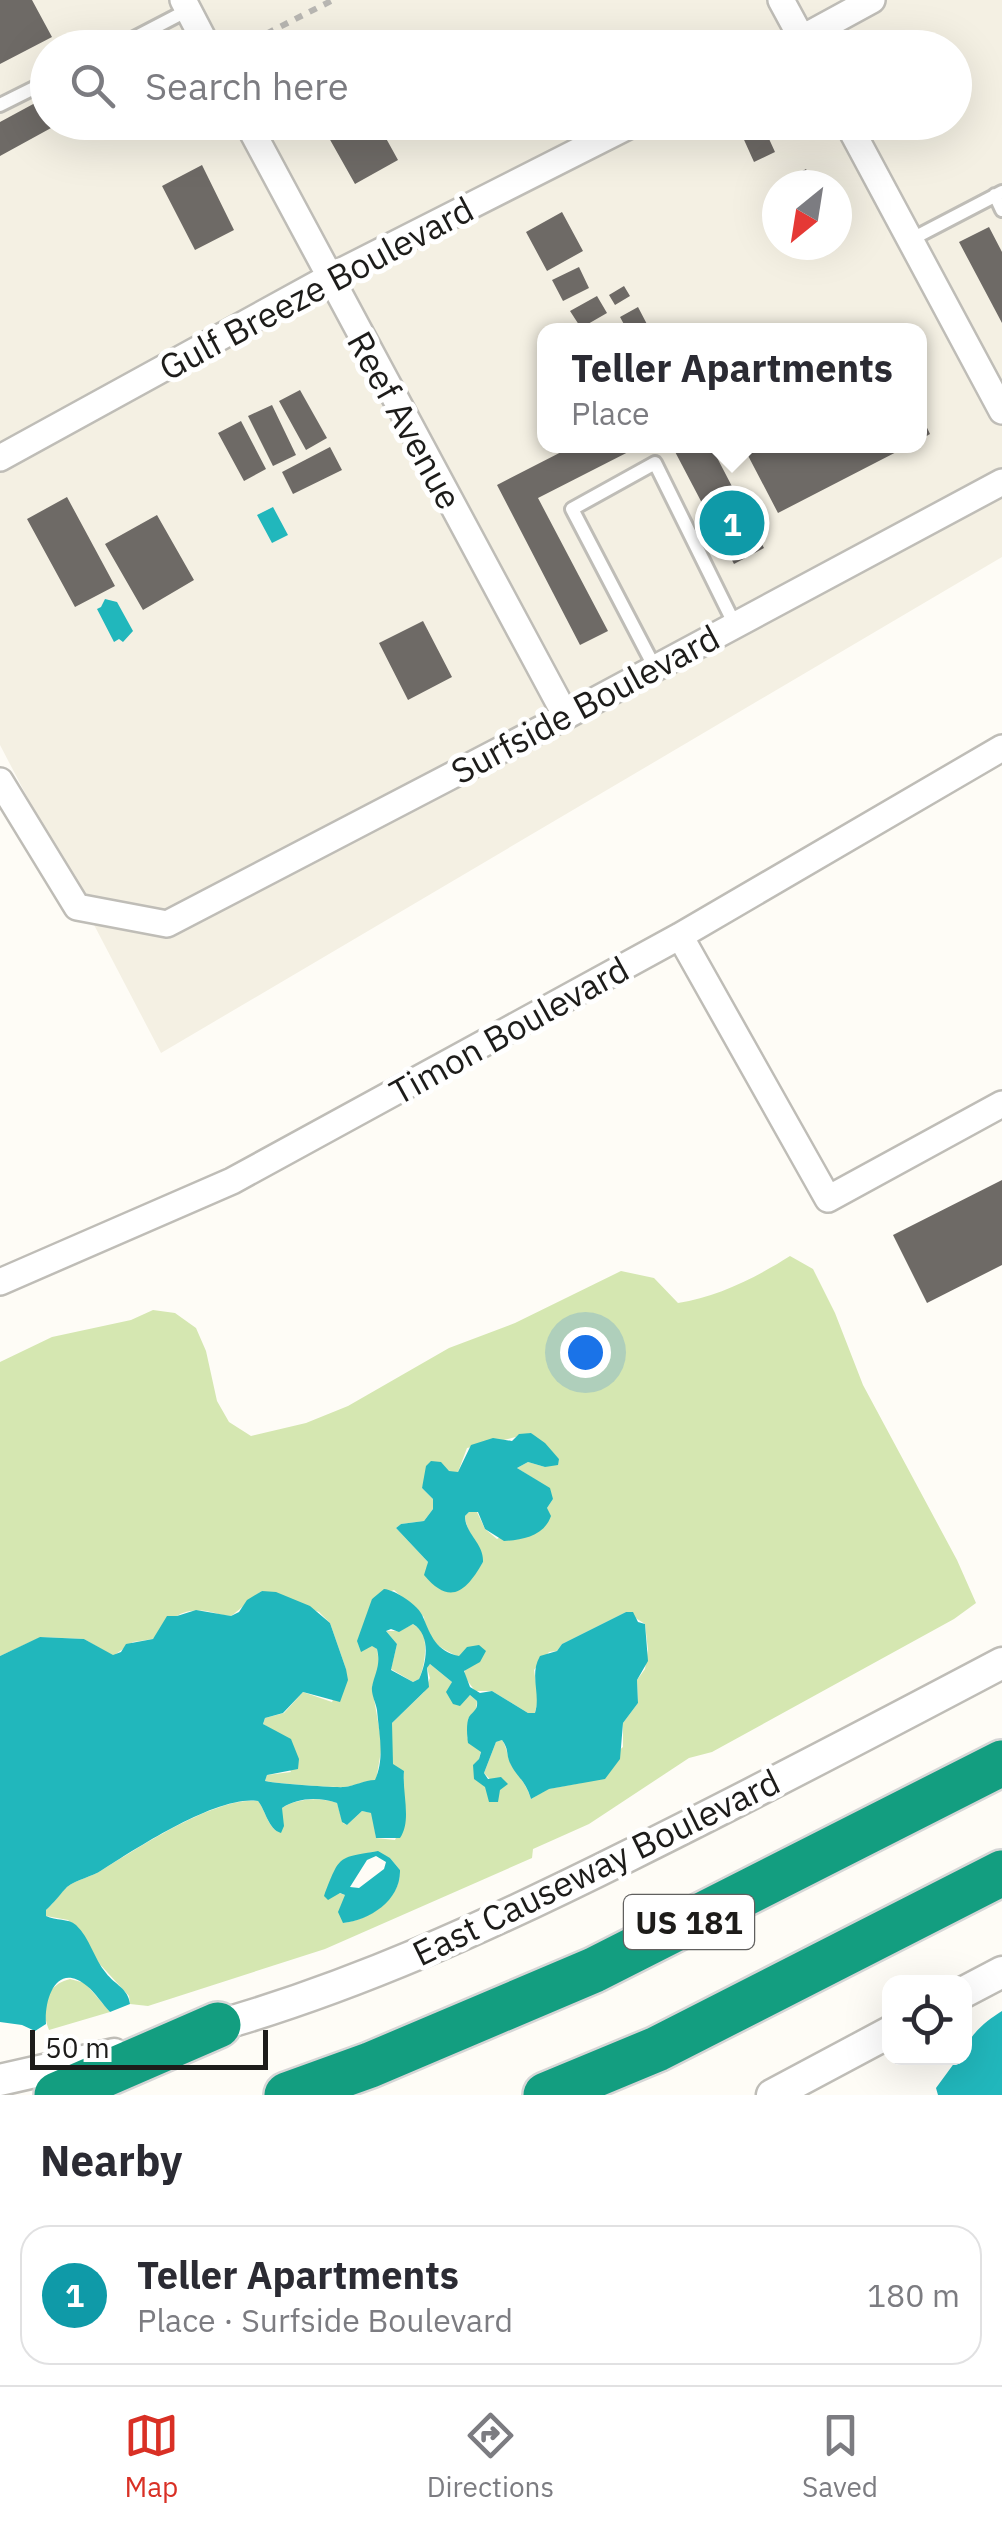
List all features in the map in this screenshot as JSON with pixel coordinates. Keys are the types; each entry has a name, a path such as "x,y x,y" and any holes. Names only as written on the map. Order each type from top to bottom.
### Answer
{"highway":[{"name":"US 181","path":"287,2095 370,2065 594,1970 1002,1763"},
{"name":"US 181","path":"546,2095 656,2050 1002,1873"},
{"path":"57,2095 218,2026"}],"street":[{"path":"781,0 793,30"},
{"path":"822,30 872,0"},
{"path":"186,5 199,30"},
{"name":"Reef Avenue","path":"256,140 566,716"},
{"name":"Gulf Breeze Boulevard","path":"0,458 328,278 600,140"},
{"path":"857,140 1002,411"},
{"name":"Surfside Boulevard","path":"0,781 78,907 167,924 1002,482"},
{"name":"Timon Boulevard","path":"0,1282 232,1182 680,936 1002,748"},
{"path":"680,936 828,1199 1002,1104"},
{"name":"East Causeway Boulevard","path":"0,2080 218,2026 336,1986 488,1926 735,1803 1002,1663"},
{"path":"972,1988 1002,1972"},
{"path":"781,2093 882,2036"}],"lane":[{"path":"145,30 186,5"},
{"path":"0,105 30,91"},
{"path":"910,240 998,194 1002,210"},
{"path":"655,668 572,509 655,463 735,625"}],"path":[{"path":"274,30 333,0"}],"shaded area":[{"path":"0,0 1002,0 1002,557 161,1053 0,745"}],"green space":[{"path":"790,1256 813,1269 863,1385 976,1603 954,1619 712,1752 689,1758 589,1824 533,1849 532,1858 325,1949 148,2006 130,2004 129,1996 96,1960 83,1935 68,1920 46,1916 46,1910 67,1887 178,1825 241,1802 258,1801 270,1824 280,1832 282,1808 302,1800 330,1801 337,1803 343,1823 347,1825 362,1811 372,1813 376,1838 395,1840 404,1813 404,1772 393,1765 392,1723 424,1692 430,1664 452,1682 450,1687 464,1700 470,1695 477,1701 476,1710 468,1719 467,1738 481,1751 474,1778 498,1794 500,1790 484,1773 496,1742 502,1740 531,1799 548,1789 581,1783 623,1747 623,1723 638,1703 637,1680 645,1669 645,1624 626,1612 549,1652 534,1670 538,1699 535,1713 528,1713 492,1691 475,1691 464,1676 472,1664 435,1642 429,1636 424,1617 394,1590 372,1599 373,1646 380,1669 372,1687 382,1745 376,1781 339,1787 265,1781 267,1775 291,1772 274,1731 263,1724 265,1718 284,1713 303,1692 332,1702 346,1669 330,1623 319,1612 262,1591 231,1616 206,1611 181,1614 153,1639 133,1642 113,1656 84,1639 41,1637 0,1656 0,1362 52,1337 131,1320 153,1310 175,1313 196,1328 206,1351 217,1401 229,1422 251,1436 306,1423 348,1406 449,1348 515,1323 621,1271 654,1278 678,1303 722,1291","holes":["531,1433 559,1459 545,1467 528,1462 517,1468 539,1482 553,1499 547,1508 497,1539 485,1529 477,1512 470,1511 466,1522 483,1562 465,1586 427,1568 428,1562 396,1528 424,1521 433,1509 433,1499 422,1488 427,1474 458,1472 467,1448","372,1852 390,1858 400,1870 395,1890 373,1913 343,1923 345,1895 327,1889 346,1865"]},
{"path":"413,1624 423,1632 425,1650 421,1674 413,1682 391,1669 397,1644 386,1631 399,1631"},
{"path":"70,1979 85,1983 110,2012 49,2030 47,1999 55,1986"}],"water":[{"path":"273,507 288,535 272,543 257,515"},
{"path":"105,599 117,602 133,631 123,642 114,642 97,609"},
{"path":"531,1433 559,1459 558,1465 545,1467 528,1462 517,1468 550,1488 553,1499 547,1508 551,1516 548,1523 532,1536 504,1541 485,1529 478,1512 469,1512 466,1522 481,1549 483,1562 470,1581 457,1591 433,1585 424,1575 428,1562 396,1528 424,1521 433,1509 433,1499 422,1488 426,1466 431,1461 441,1462 449,1471 458,1472 471,1445 493,1438 512,1441 519,1434"},
{"path":"384,1589 406,1599 421,1612 435,1642 451,1654 459,1656 467,1647 479,1645 486,1651 480,1662 464,1671 470,1687 480,1693 492,1691 528,1713 535,1713 535,1670 540,1656 633,1612 638,1622 645,1624 648,1661 637,1680 638,1703 623,1723 620,1759 605,1779 549,1789 531,1799 502,1740 496,1742 484,1773 488,1779 501,1777 508,1784 500,1790 498,1802 489,1802 485,1787 474,1779 473,1765 481,1752 468,1743 468,1720 477,1701 470,1695 460,1706 453,1704 446,1692 452,1682 430,1664 429,1687 392,1723 393,1764 404,1771 406,1815 400,1838 376,1838 371,1813 362,1811 347,1825 342,1822 337,1803 323,1800 302,1800 282,1808 281,1833 270,1824 258,1801 241,1801 200,1814 71,1884 46,1910 46,1916 69,1921 81,1930 130,2004 110,2012 87,1986 68,1978 60,1980 50,1994 46,2024 35,2031 0,2022 0,1656 40,1637 84,1639 113,1655 126,1644 153,1639 167,1616 196,1610 231,1616 262,1591 276,1592 310,1606 330,1623 348,1680 340,1702 303,1692 283,1713 265,1718 263,1724 291,1739 299,1759 298,1769 267,1775 265,1781 348,1786 375,1780 380,1763 372,1690 377,1649 372,1646 361,1652 357,1641 372,1599","holes":["413,1624 425,1642 425,1657 419,1679 413,1682 391,1670 397,1644 386,1631 399,1632"]},
{"path":"378,1851 400,1870 395,1891 373,1913 343,1923 338,1912 345,1895 340,1893 328,1900 324,1896 333,1873 347,1858","holes":["376,1856 386,1862 384,1869 359,1888 350,1887 367,1860"]},
{"path":"1002,2011 1002,2095 938,2095 936,2088 953,2065 972,2065 972,2037"}],"building":[{"path":"0,0 32,0 48,30 30,30 30,48 0,64"},
{"path":"30,106 30,140 0,156 0,122"},
{"path":"330,140 387,140 398,160 355,184"},
{"path":"744,140 770,140 775,152 754,162"},
{"path":"202,165 234,230 195,250 162,186"},
{"path":"562,212 583,251 547,271 526,232"},
{"path":"989,227 1002,252 1002,323 959,242"},
{"path":"579,267 589,288 563,301 552,280"},
{"path":"624,286 630,296 615,305 609,295"},
{"path":"597,296 607,313 590,323 578,323 570,311"},
{"path":"638,307 646,323 623,323 620,317"},
{"path":"300,390 327,438 306,450 279,401"},
{"path":"272,405 296,455 273,466 248,416"},
{"path":"241,421 266,469 244,481 218,433"},
{"path":"330,447 342,470 293,494 282,472"},
{"path":"559,453 626,453 538,498 608,631 580,645 497,485"},
{"path":"676,453 715,453 764,548 734,564"},
{"path":"747,453 894,453 778,513"},
{"path":"67,497 115,586 75,607 27,519"},
{"path":"157,515 194,580 143,610 105,544"},
{"path":"423,621 452,677 408,700 379,643"},
{"path":"1002,1180 1002,1265 927,1303 893,1235"}],"place":[{"name":"Teller Apartments","path":"732,523"}]}
